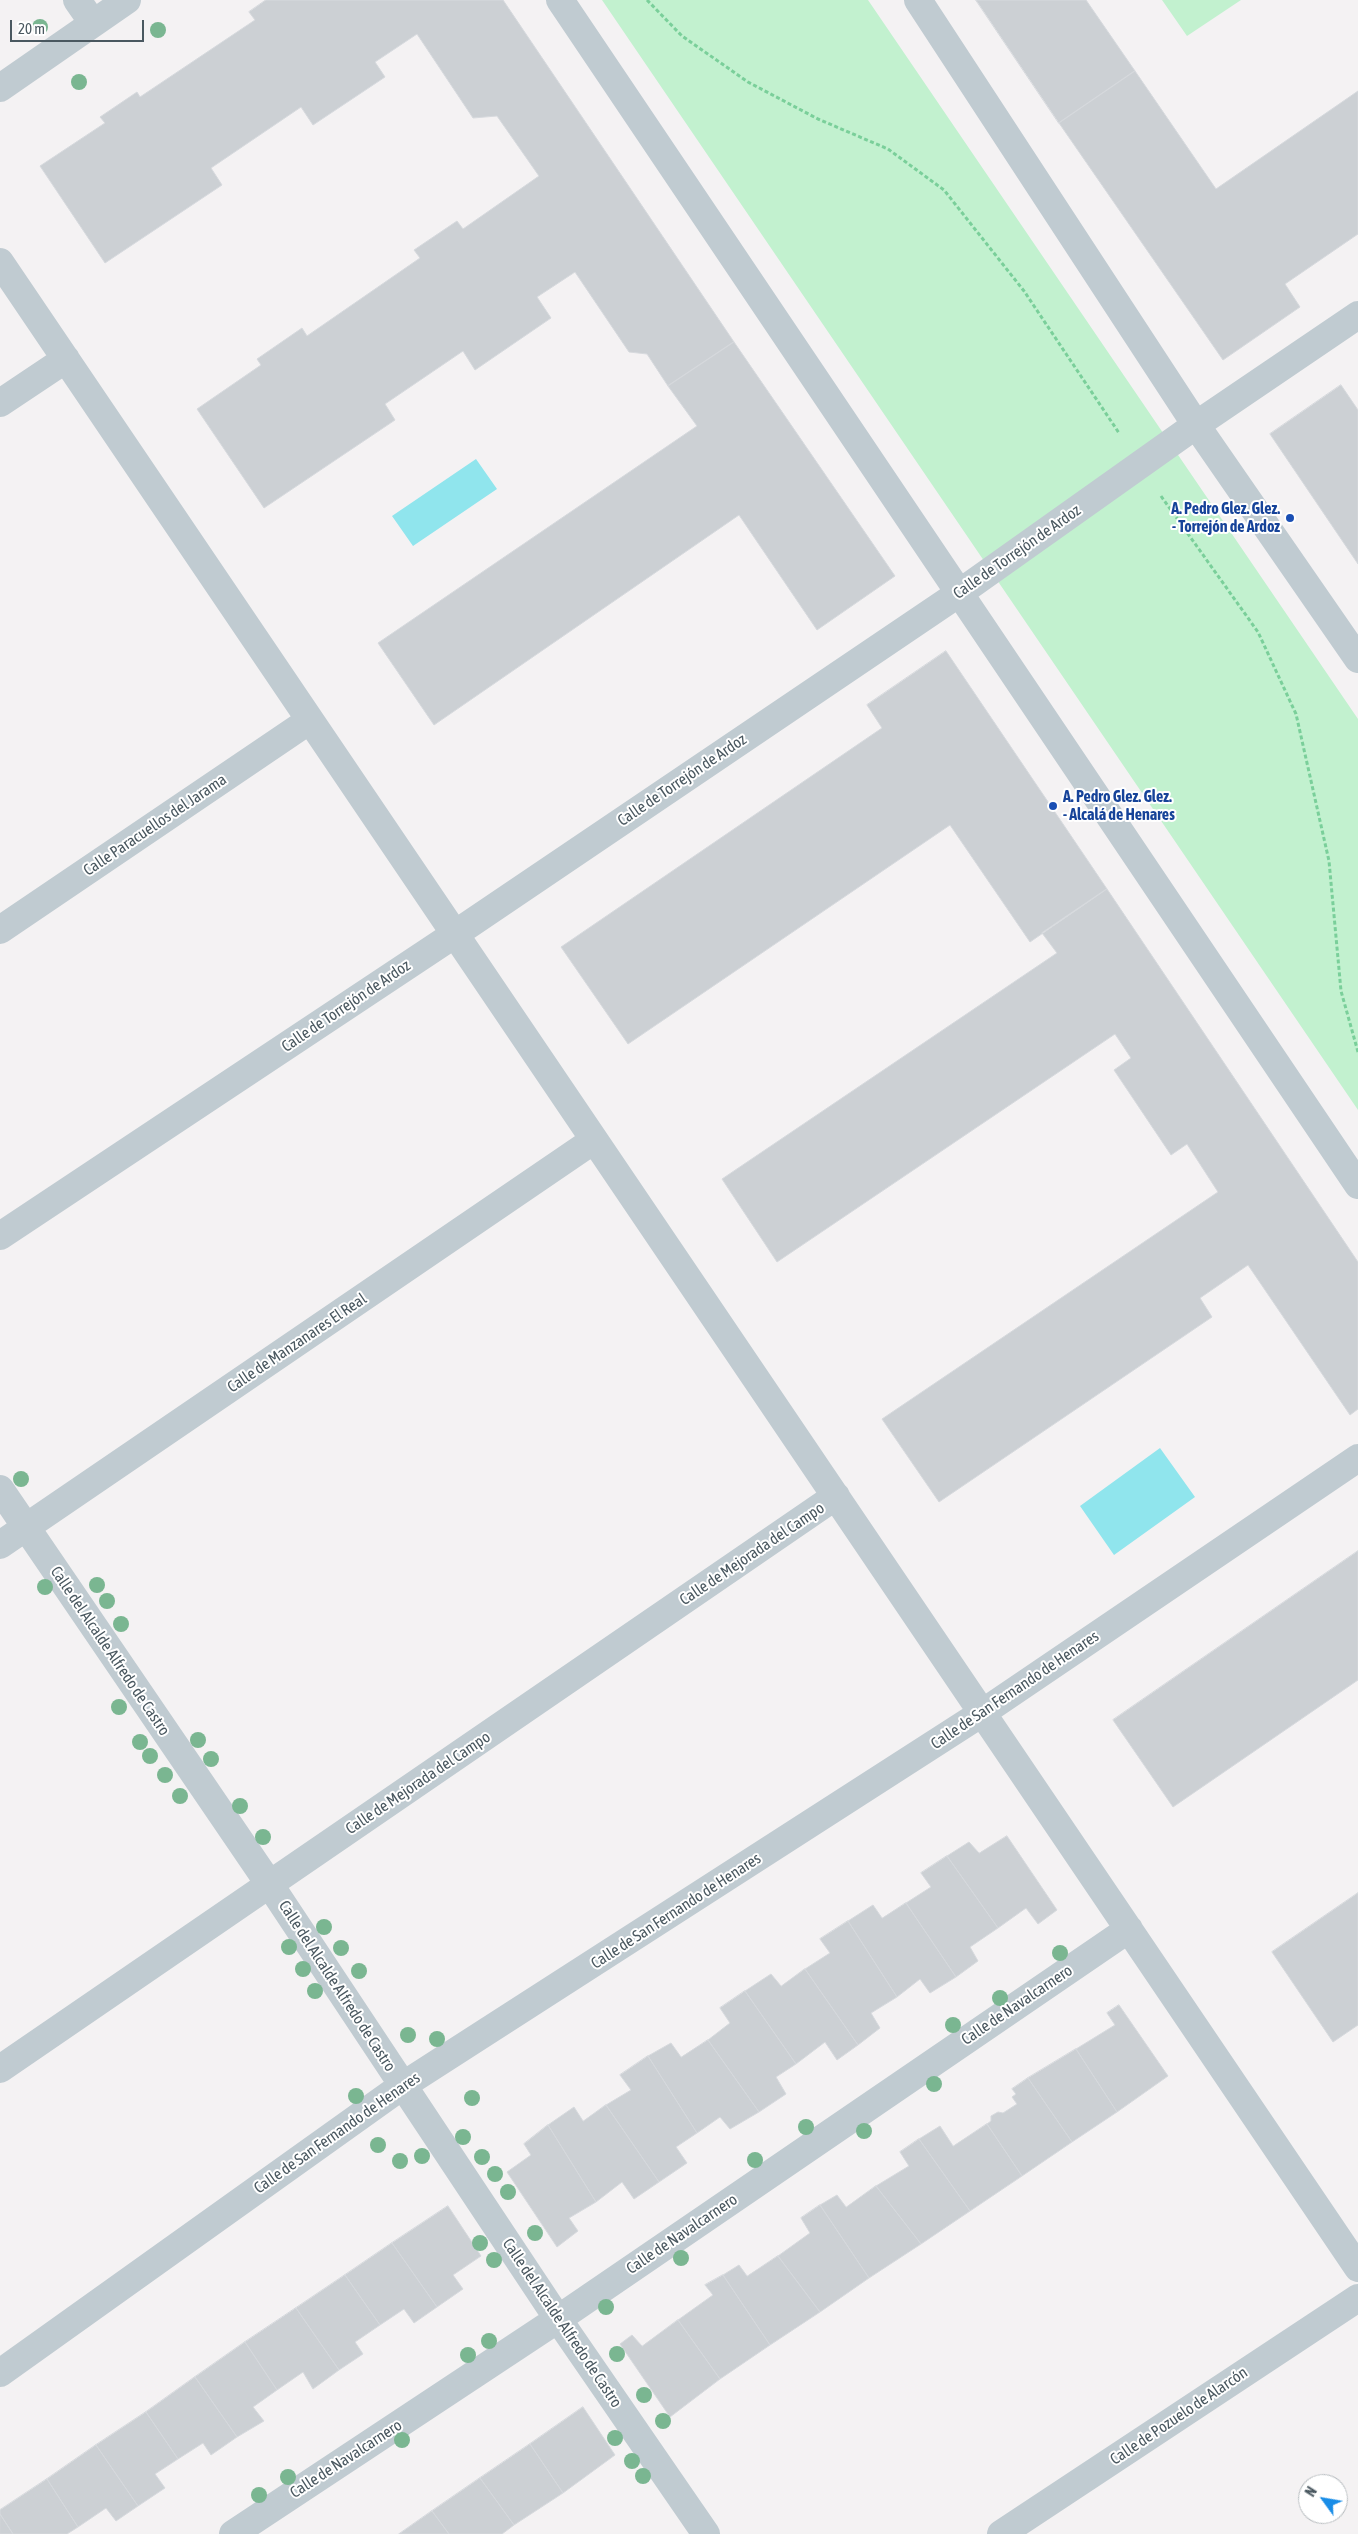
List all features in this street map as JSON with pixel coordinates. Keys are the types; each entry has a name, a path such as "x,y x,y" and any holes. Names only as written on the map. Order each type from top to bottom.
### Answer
{"street":[{"path":"77,0 92,23"},
{"path":"0,88 127,0"},
{"path":"560,0 958,594 1358,1185"},
{"path":"918,0 1196,425 1358,659"},
{"path":"0,262 1358,2268"},
{"name":"Calle de Torrejón de Ardoz","path":"0,1236 455,934 958,594 1196,425 1358,315"},
{"path":"0,403 66,359"},
{"name":"Calle Paracuellos del Jarama","path":"0,930 310,720"},
{"name":"Calle de Manzanares El Real","path":"0,1545 594,1140"},
{"name":"Calle de San Fernando de Henares","path":"0,2373 402,2086 982,1713 1358,1458"},
{"name":"Calle del Alcalde Alfredo de Castro","path":"0,1489 270,1885 558,2319 706,2534"},
{"name":"Calle de Mejorada del Campo","path":"0,2069 836,1496"},
{"name":"Calle de Navalcarnero","path":"233,2534 558,2319 1128,1929"},
{"name":"Calle de Pozuelo de Alarcón","path":"1001,2534 1358,2298"}],"green space":[{"path":"602,0 868,0 1358,719 1358,1110"},
{"path":"1162,0 1241,0 1187,36"}],"water":[{"path":"476,459 497,489 413,546 392,516"},
{"path":"1160,1448 1195,1497 1114,1555 1080,1506"}],"building":[{"path":"266,0 503,0 734,342 668,386 647,354 629,352 575,272 537,297 551,318 475,370 463,351 385,404 395,420 264,508 197,409 261,365 257,359 302,328 307,336 420,258 414,250 457,221 463,229 539,176 497,116 473,118 417,34 375,62 385,77 313,125 301,107 211,168 222,185 105,263 40,166 105,123 100,117 137,92 140,97 255,20 249,12"},
{"path":"976,0 1086,0 1135,71 1059,123"},
{"path":"1135,71 1216,189 1358,91 1358,234 1285,284 1300,307 1223,360 1059,123"},
{"path":"734,342 895,576 817,630 739,515 434,725 378,643 697,426 668,386"},
{"path":"1341,385 1358,410 1358,564 1270,434"},
{"path":"946,651 1107,889 1030,942 950,825 628,1044 561,947 882,728 867,705"},
{"path":"1107,889 1358,1262 1358,1409 1350,1415 1248,1265 1200,1298 1212,1317 939,1502 882,1419 1218,1192 1187,1144 1171,1155 1114,1070 1131,1058 1115,1034 777,1262 722,1179 1057,953 1042,933"},
{"path":"1358,1551 1358,1680 1173,1807 1113,1720"},
{"path":"1007,1836 1057,1910 1038,1924 1026,1908 998,1928 947,1856 969,1842 979,1853"},
{"path":"947,1856 998,1928 970,1947 978,1961 956,1977 906,1903 931,1887 921,1873"},
{"path":"1358,1893 1358,2025 1333,2042 1272,1952"},
{"path":"906,1903 956,1977 930,1993 920,1979 897,1997 848,1921 873,1905 882,1918"},
{"path":"848,1921 897,1997 871,2013 880,2028 858,2045 805,1969 830,1953 820,1939"},
{"path":"805,1969 858,2045 837,2060 825,2042 796,2064 745,1991 771,1974 781,1986"},
{"path":"745,1991 796,2064 776,2077 786,2094 759,2112 708,2040 730,2023 720,2008"},
{"path":"1119,2005 1168,2076 1117,2112 1076,2049 1115,2025 1107,2013"},
{"path":"708,2040 759,2112 730,2129 720,2117 697,2133 648,2056 671,2043 681,2057"},
{"path":"1076,2049 1117,2112 1072,2142 1028,2078"},
{"path":"648,2056 697,2133 676,2147 687,2163 659,2182 606,2105 631,2090 620,2075"},
{"path":"1028,2078 1072,2142 1022,2176 987,2124 991,2121 991,2116 998,2112 1003,2113 1017,2104 1012,2097 1016,2094 1012,2089"},
{"path":"606,2105 659,2182 634,2199 622,2182 596,2202 548,2125 574,2107 583,2121"},
{"path":"987,2124 1022,2176 970,2211 919,2139 940,2126 953,2146"},
{"path":"548,2125 596,2202 569,2218 578,2231 557,2247 507,2172 531,2155 524,2144"},
{"path":"919,2139 970,2211 921,2244 876,2186 909,2166 900,2152"},
{"path":"876,2186 921,2244 869,2278 820,2205 837,2195 846,2207"},
{"path":"820,2205 869,2278 820,2312 778,2256 810,2233 801,2218"},
{"path":"448,2206 481,2256 453,2275 463,2289 437,2307 392,2243"},
{"path":"392,2243 437,2307 414,2323 404,2309 380,2325 345,2275"},
{"path":"778,2256 820,2312 770,2345 723,2275 739,2265 747,2276"},
{"path":"345,2275 380,2325 355,2342 363,2354 339,2370 296,2308"},
{"path":"723,2275 770,2345 720,2379 678,2320 713,2295 705,2285"},
{"path":"296,2308 339,2370 313,2389 303,2372 277,2390 245,2342"},
{"path":"678,2320 720,2379 670,2417 620,2344 632,2335 642,2346"},
{"path":"245,2342 277,2390 253,2407 264,2421 237,2437 195,2377"},
{"path":"195,2377 237,2437 211,2455 203,2443 178,2459 146,2412"},
{"path":"583,2407 615,2455 563,2493 530,2444"},
{"path":"146,2412 178,2459 155,2474 165,2488 138,2506 96,2445"},
{"path":"530,2444 563,2493 514,2525 480,2478"},
{"path":"96,2445 138,2506 116,2521 106,2508 78,2527 47,2479"},
{"path":"480,2478 514,2525 502,2534 449,2534 432,2511"},
{"path":"47,2479 78,2527 67,2534 13,2534 0,2514 0,2510"},
{"path":"432,2511 449,2534 399,2534"},
{"path":"0,2514 13,2534 0,2534"}],"place":[{"name":"A. Pedro Glez. Glez. - Torrejón de Ardoz","path":"1290,518"},
{"name":"A. Pedro Glez. Glez. - Alcalá de Henares","path":"1053,806"}]}
